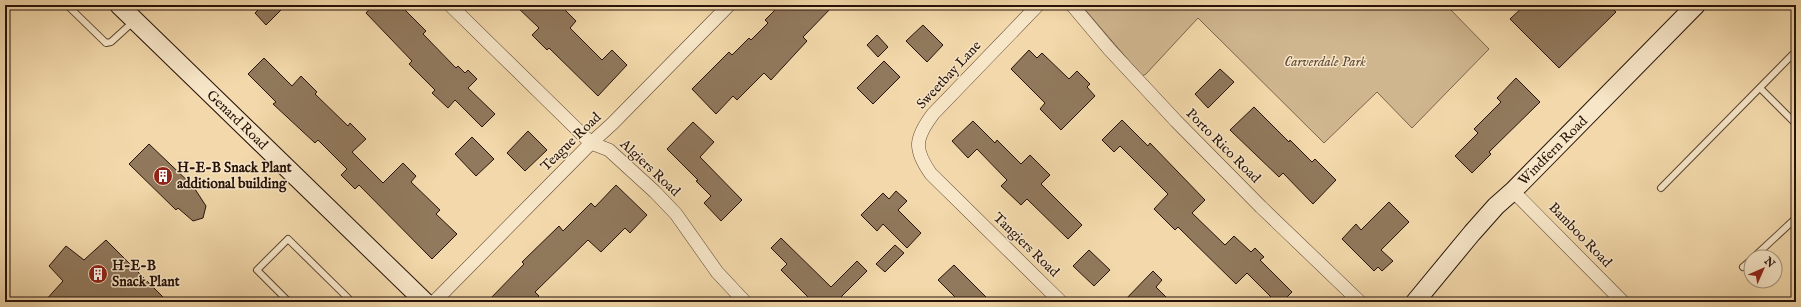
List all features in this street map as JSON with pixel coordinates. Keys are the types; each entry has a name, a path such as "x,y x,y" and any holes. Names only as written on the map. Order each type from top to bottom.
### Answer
{"street":[{"name":"Genard Road","path":"118,5 424,302"},
{"name":"Algiers Road","path":"450,5 591,143 609,150 656,192 676,214 717,272 745,302"},
{"name":"Teague Road","path":"434,302 729,5"},
{"name":"Sweetbay Lane","path":"968,211 931,174 921,160 918,140 922,128 933,114 1038,5"},
{"name":"Porto Rico Road","path":"1072,5 1109,49 1176,121 1261,207 1360,302"},
{"name":"Windfern Road","path":"1415,302 1496,206 1513,191 1696,5"},
{"name":"Bamboo Road","path":"1513,191 1623,302"},
{"name":"Tangiers Road","path":"968,211 1061,302"}],"lane":[{"path":"67,5 106,43 111,42 135,21"},
{"path":"1661,188 1796,51"},
{"path":"1760,88 1796,124"},
{"path":"1763,249 1796,218"},
{"path":"289,302 257,270 288,239 352,302"}],"green space":[{"name":"Carverdale Park","path":"1081,5 1446,5 1489,49 1412,128 1377,92 1324,143 1198,18 1146,74 1142,76"}],"building":[{"path":"263,5 286,5 266,25 255,13"},
{"path":"373,5 400,5 426,31 423,34 456,68 458,66 465,73 468,70 477,79 468,88 495,114 482,127 455,100 448,108 432,93 435,90 409,64 412,61 366,13"},
{"path":"515,5 560,5 576,21 570,28 602,60 612,50 627,65 598,96 549,48 547,50 532,35 539,28"},
{"path":"780,5 834,5 803,37 807,41 771,80 764,73 737,100 733,96 716,114 692,89 729,52 732,55 749,38 751,40 768,23 765,20"},
{"path":"1525,5 1609,5 1616,12 1559,68 1510,19"},
{"path":"923,25 943,45 927,62 906,41"},
{"path":"877,35 888,47 878,57 867,45"},
{"path":"1029,50 1037,58 1042,53 1069,79 1077,71 1090,84 1087,87 1095,96 1061,130 1040,109 1045,103 1011,69"},
{"path":"264,58 292,86 301,76 317,92 315,94 348,126 350,123 366,139 352,152 383,183 403,163 416,176 411,182 440,210 436,214 457,234 432,259 359,185 355,189 341,175 347,169 318,140 315,143 273,104 276,102 248,74"},
{"path":"884,61 900,77 873,104 857,88"},
{"path":"1220,69 1234,82 1208,108 1195,94"},
{"path":"1516,78 1540,102 1489,152 1491,154 1472,173 1455,156 1478,133 1474,129 1501,102 1497,98"},
{"path":"1254,107 1289,142 1290,140 1312,162 1315,159 1336,180 1313,204 1283,173 1279,177 1230,130"},
{"path":"1122,120 1148,146 1150,143 1205,200 1192,213 1225,245 1234,236 1251,252 1255,248 1264,257 1260,260 1292,292 1282,302 1276,302 1247,273 1236,284 1178,227 1175,230 1154,209 1168,194 1120,146 1114,152 1102,140"},
{"path":"973,121 995,143 997,140 1021,164 1030,155 1050,175 1041,184 1082,225 1068,239 1027,199 1021,205 1001,186 1007,180 977,149 968,158 952,141"},
{"path":"693,122 714,142 700,157 742,200 721,221 704,203 711,196 696,181 698,180 667,149"},
{"path":"528,131 547,150 525,171 507,153"},
{"path":"472,137 494,159 476,176 455,154"},
{"name":"H-E-B Snack Plant additional building","path":"149,144 193,186 206,206 203,218 193,221 178,208 176,210 129,164"},
{"path":"616,185 647,215 630,233 625,228 601,252 588,240 535,292 539,296 533,302 487,302 524,264 522,262 559,226 563,231 591,203 595,207"},
{"path":"896,191 907,201 898,210 921,233 907,248 883,224 877,231 861,215 883,193 889,199"},
{"path":"1389,202 1409,222 1381,250 1393,261 1382,271 1378,267 1374,271 1342,239 1356,224 1361,230"},
{"path":"781,238 831,287 857,261 867,271 836,302 813,302 781,270 787,264 771,248"},
{"name":"H-E-B Snack Plant","path":"106,240 168,302 44,302 63,281 49,266 66,246 84,260"},
{"path":"895,245 904,253 885,272 876,264"},
{"path":"1089,250 1110,270 1094,286 1073,266"},
{"path":"954,265 991,302 960,302 938,280"},
{"path":"1153,271 1162,280 1156,287 1171,302 1123,302"}],"place":[{"name":"H-E-B Snack Plant additional building","path":"163,176"},
{"name":"H-E-B Snack Plant","path":"98,274"}]}
